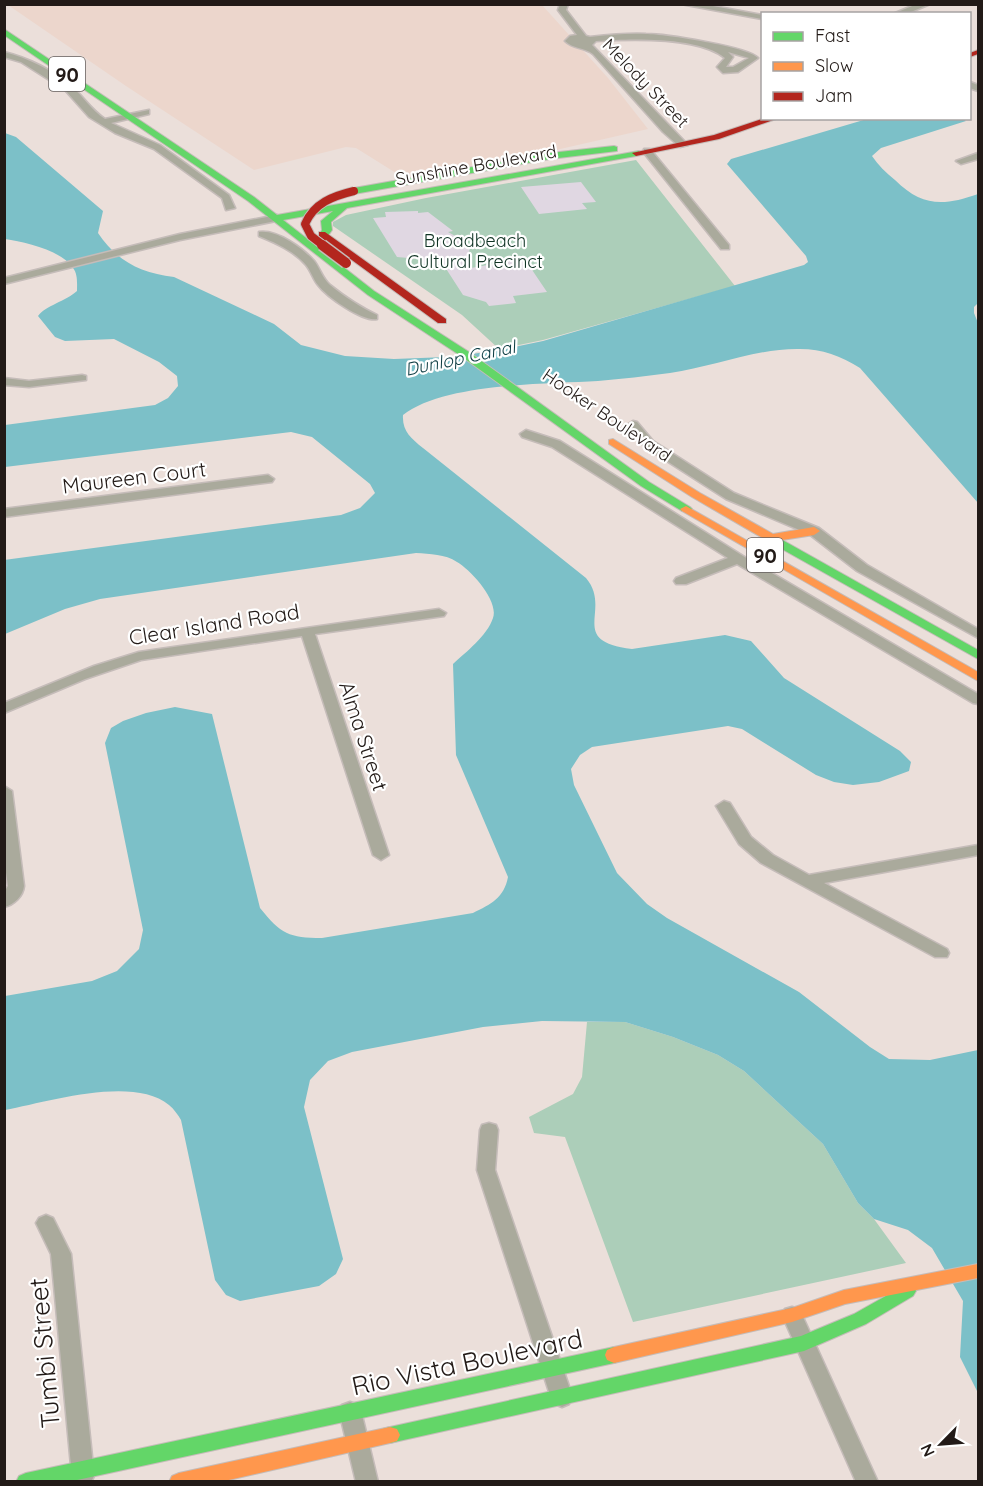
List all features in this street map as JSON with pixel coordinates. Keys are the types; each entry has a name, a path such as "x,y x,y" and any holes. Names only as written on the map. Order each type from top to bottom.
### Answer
{"main road":[{"name":"Hooker Boulevard","path":"4,17 146,112 282,213 370,293 465,354 583,442 645,484 978,677"},
{"name":"Hooker Boulevard","path":"4,31 282,213 324,236 536,390 687,489 978,655"},
{"name":"Sunshine Boulevard","path":"282,213 343,207 647,151 761,114"},
{"name":"Sunshine Boulevard","path":"282,213 614,149 724,135 770,120"},
{"path":"404,315 395,300 311,236 306,228 308,215 321,203 354,191 570,152 614,149"},
{"path":"324,236 327,230 326,221 343,207"},
{"path":"771,538 814,531"},
{"path":"800,554 802,543 814,531"},
{"name":"Rio Vista Boulevard","path":"26,1482 83,1475 350,1411 792,1315 844,1297 918,1285 978,1271"},
{"name":"Rio Vista Boulevard","path":"179,1482 804,1343 860,1319 918,1285"}],"street":[{"name":"Melody Street","path":"564,4 562,10 586,40 678,141"},
{"path":"685,4 761,17"},
{"path":"903,12 926,4"},
{"path":"586,40 646,36 718,48"},
{"path":"4,54 24,60 68,88 78,97 86,111 103,122 123,134 157,147 226,197 230,208"},
{"path":"103,122 146,112"},
{"path":"647,151 726,247"},
{"path":"961,162 978,156"},
{"name":"Sunshine Boulevard","path":"4,281 282,213"},
{"path":"263,234 284,242 306,260 323,285 358,311 373,317"},
{"path":"342,300 370,293"},
{"path":"4,381 19,384 82,378"},
{"name":"Hooker Boulevard","path":"633,425 649,444 730,496 814,531 862,568 978,634"},
{"path":"526,435 556,444 738,559 978,700"},
{"name":"Maureen Court","path":"4,513 268,479"},
{"path":"681,581 738,559"},
{"name":"Clear Island Road","path":"4,709 89,671 126,659 439,613"},
{"name":"Alma Street","path":"307,631 381,855"},
{"path":"4,791 16,886 15,892 4,902"},
{"path":"724,806 746,840 767,859 941,953"},
{"path":"806,880 978,850"},
{"path":"489,1130 486,1170 562,1398"},
{"name":"Tumbi Street","path":"46,1223 62,1254 83,1475"},
{"path":"792,1315 867,1482"},
{"path":"350,1411 367,1482"}],"shaded area":[{"path":"8,5 542,5 608,78 648,129 547,152 404,178 356,148 346,147 254,170"}],"green space":[{"name":"Broadbeach Cultural Precinct","path":"636,160 735,286 543,340 499,349 462,315 333,226 333,222 346,215"},
{"path":"587,1022 625,1022 673,1037 718,1055 744,1071 823,1144 858,1203 874,1219 906,1263 633,1322 565,1137 534,1133 529,1117 573,1094 582,1077"}],"water":[{"name":"Dunlop Canal","path":"864,120 966,121 881,148 872,156 882,169 905,189 924,199 944,202 978,194 978,303 974,307 974,313 978,323 978,503 860,368 846,360 816,350 768,351 670,373 469,391 421,404 403,415 404,426 408,434 419,444 586,578 593,590 594,622 601,639 612,645 632,649 725,635 751,641 784,678 900,751 911,762 909,771 879,782 853,785 834,782 816,775 742,729 728,726 592,747 580,755 571,769 574,785 617,873 647,904 667,918 799,992 889,1059 930,1060 978,1050 978,1393 960,1357 963,1301 932,1248 908,1230 874,1219 858,1203 823,1144 744,1071 718,1055 673,1037 625,1022 542,1021 483,1027 352,1052 328,1061 310,1080 304,1107 343,1259 336,1274 319,1286 240,1301 226,1295 215,1280 181,1120 169,1105 153,1096 112,1091 66,1097 5,1110 5,996 92,981 117,971 139,949 143,930 105,743 111,728 123,721 175,707 212,714 260,908 274,924 287,933 301,937 322,938 473,913 496,900 508,877 456,755 453,664 486,631 494,611 488,595 476,579 452,559 416,553 100,599 65,609 5,634 4,560 341,515 360,508 375,493 370,484 312,437 291,432 5,467 5,425 155,405 168,398 178,386 177,376 159,362 114,339 65,341 55,337 38,316 77,291 75,270 60,256 51,252 5,239 5,133 16,137 103,211 98,233 113,251 130,264 150,272 174,277 274,324 301,345 345,356 394,359 447,357 495,351 543,341 804,265 808,262 806,256 727,164 731,159"}],"building":[{"path":"581,182 596,202 582,203 587,209 539,214 521,187"},
{"path":"418,211 418,213 428,212 453,231 448,232 471,245 468,255 471,255 466,269 524,258 547,292 513,296 516,303 489,306 486,302 463,295 443,264 419,264 420,259 397,257 373,218 386,217 385,212"}],"traffic: fast":[{"path":"4,31 251,199 371,293 465,354 645,484 686,509"},
{"path":"354,191 550,156 614,149"},
{"path":"277,218 636,153"},
{"path":"324,235 327,230 326,221 343,207"},
{"path":"777,541 978,655"},
{"path":"390,1435 804,1343 860,1319 907,1291"},
{"path":"26,1482 614,1355"}],"traffic: slow":[{"path":"613,442 696,495 777,541"},
{"path":"686,509 978,677"},
{"path":"771,538 814,531"},
{"path":"614,1355 792,1315 844,1297 978,1271"},
{"path":"179,1482 390,1435"}],"traffic: jam":[{"path":"971,55 978,52"},
{"path":"636,153 716,137 769,120"},
{"path":"346,263 311,236 305,224 308,216 318,205 331,198 354,191"},
{"path":"322,234 442,321"}]}
